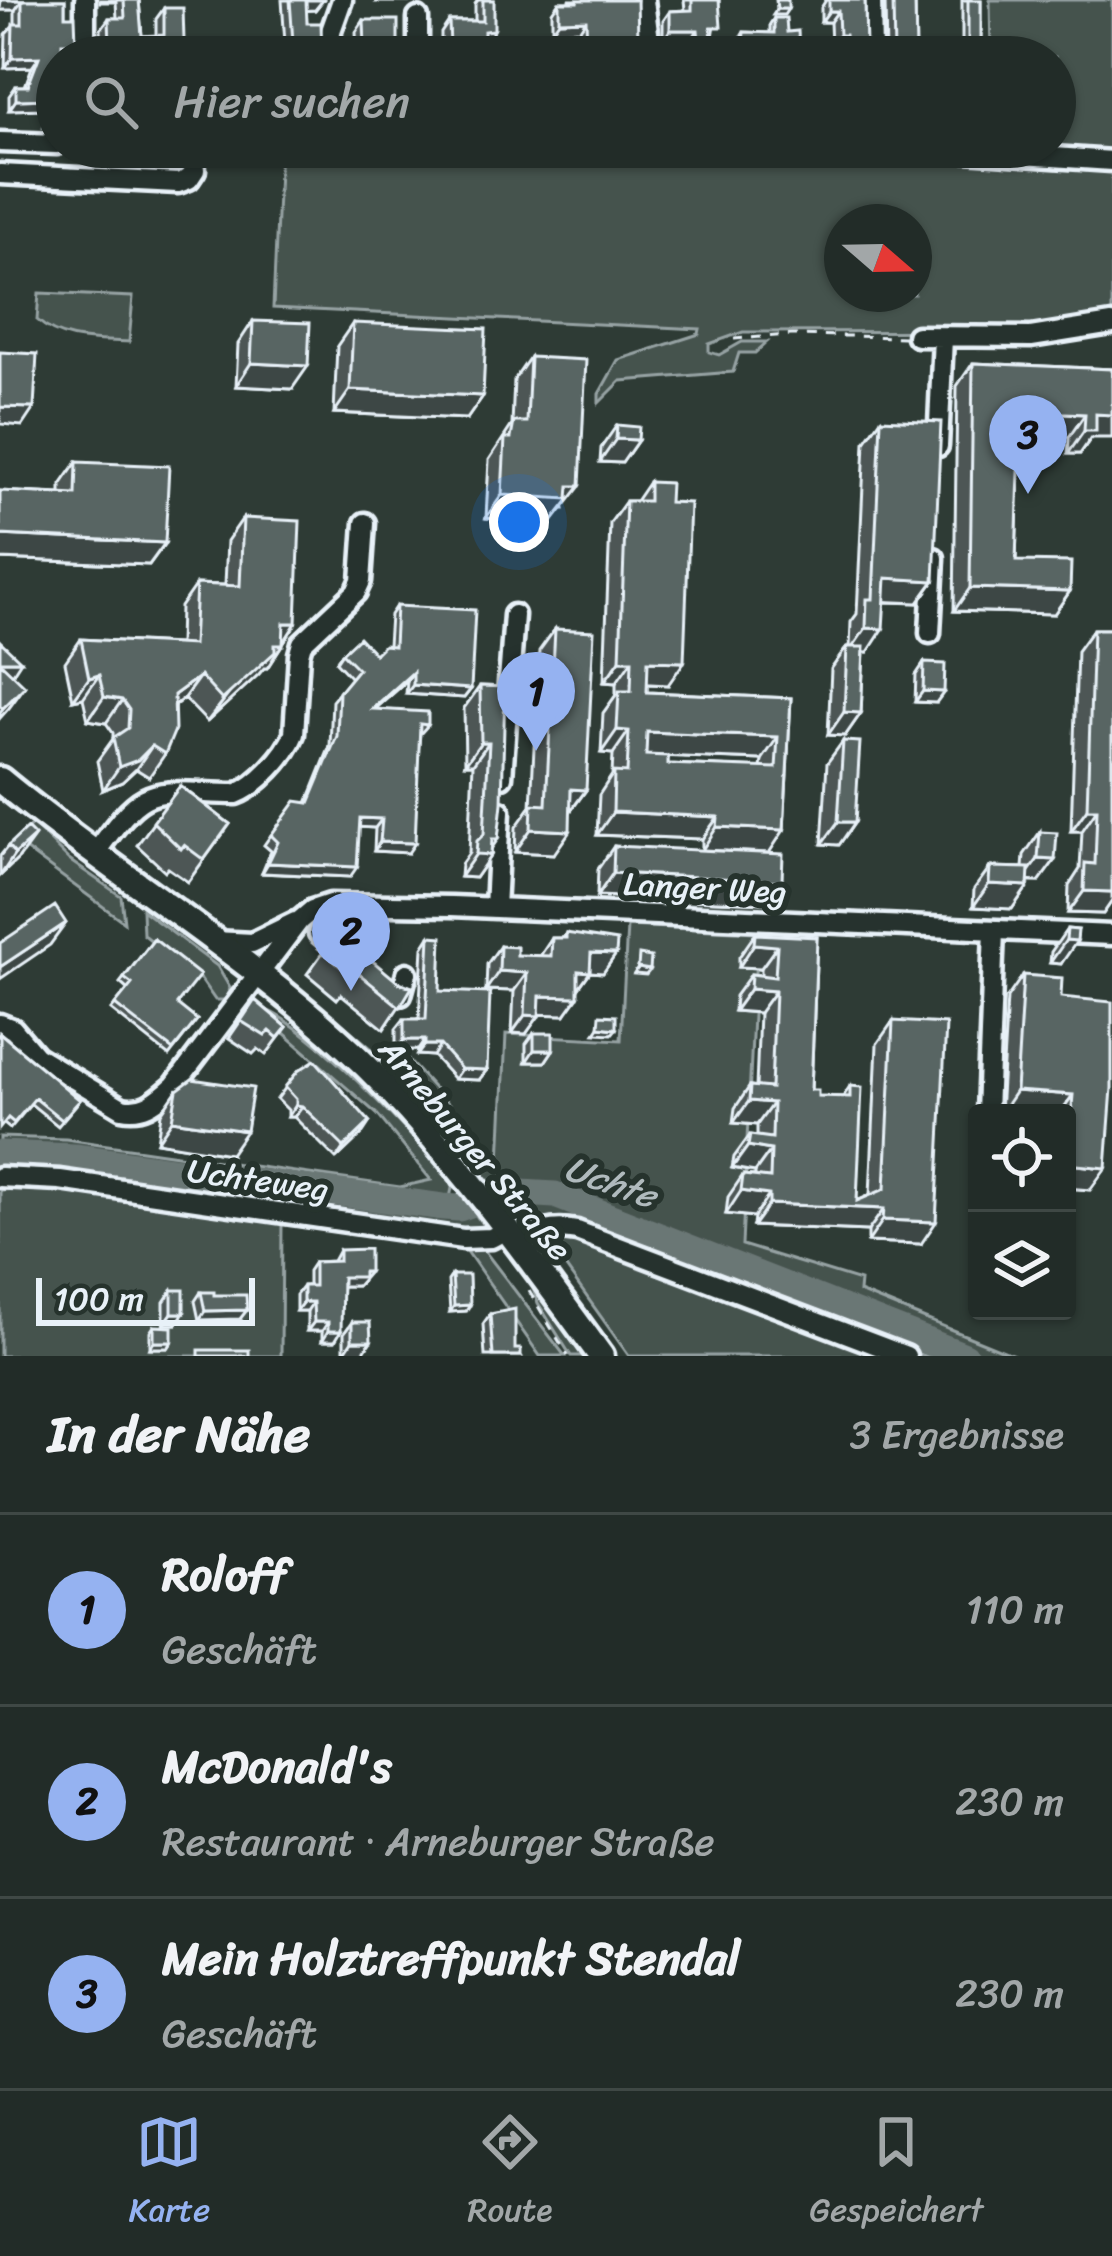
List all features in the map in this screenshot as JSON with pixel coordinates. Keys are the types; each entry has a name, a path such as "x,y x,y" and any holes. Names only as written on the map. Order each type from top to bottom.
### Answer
{"main road":[{"name":"Arneburger Straße","path":"0,780 256,975 366,1066 471,1186 601,1356"}],"street":[{"path":"85,0 86,36"},
{"path":"331,36 342,0"},
{"path":"644,0 649,36"},
{"path":"871,0 872,36"},
{"path":"418,18 418,36"},
{"path":"0,142 36,143"},
{"path":"1076,159 1112,161"},
{"path":"0,174 178,183 189,179 195,168"},
{"path":"917,336 1031,337 1112,324"},
{"path":"937,474 943,337"},
{"path":"94,856 138,799 156,792 236,794 246,790 290,745 295,734 302,643 356,592 365,524"},
{"path":"930,633 934,542"},
{"path":"495,908 514,615"},
{"name":"Langer Weg","path":"210,941 252,943 312,910 348,903 1112,935"},
{"path":"354,918 329,920 319,933 356,965"},
{"path":"0,1024 13,1029 36,1056 122,1108 148,1107 174,1086 299,921"},
{"path":"987,1104 994,930"},
{"path":"374,980 397,997 404,992 407,973"},
{"name":"Uchteweg","path":"0,1178 60,1180 463,1239 548,1229 577,1231 906,1356"}],"path":[{"path":"734,339 917,336"}],"shaded area":[{"path":"990,0 1112,0 1112,151 1076,149 1076,36 991,36"},
{"path":"279,168 1112,170 1112,317 1040,331 743,332 709,344 709,352 719,355 742,342 767,342 755,353 739,353 733,372 621,381 599,403 599,394 618,360 699,334 700,329 273,308"},
{"path":"39,293 133,297 129,342 57,333 37,320"},
{"path":"33,824 69,860 121,896 124,922 14,841"},
{"path":"142,910 217,966 230,988 227,1000 215,1000 201,980 143,934"},
{"path":"627,926 757,932 742,1245 860,1281 859,1292 1016,1356 924,1356 645,1250 524,1231 474,1167 475,1134 500,1162 506,1034 621,1040"},
{"path":"294,985 399,1074 447,1138"},
{"path":"253,1006 299,1030 358,1082 453,1183 450,1198 463,1197 487,1231 0,1173 0,1137 66,1139 400,1187 431,1180 377,1114"},
{"path":"408,1060 461,1118 458,1142 406,1075"},
{"path":"36,1188 282,1221 281,1356 0,1356 0,1190"},
{"path":"565,1233 889,1356 629,1356 564,1265 542,1253 534,1242"},
{"path":"480,1245 565,1356 540,1356 464,1247"},
{"path":"528,1274 591,1356 571,1356 538,1303"}],"building":[{"path":"22,0 65,0 65,16 75,16 76,36 36,36 36,57 12,58 13,24 22,24"},
{"path":"124,0 139,0 142,36 110,36 109,18 125,18"},
{"path":"290,0 306,0 307,23 321,23 321,36 293,36"},
{"path":"483,0 494,0 494,30 484,31 484,36 450,36 449,21 483,21"},
{"path":"637,0 638,36 587,36 586,20 559,21 559,2"},
{"path":"692,0 719,0 721,27 711,27 712,36 699,36 698,30 670,30 670,11 692,10"},
{"path":"776,0 788,0 788,9 777,9"},
{"path":"829,0 865,0 866,36 839,35 838,11 829,11"},
{"path":"893,0 915,0 916,36 894,36"},
{"path":"968,0 981,0 981,36 968,36"},
{"path":"164,8 183,8 184,36 142,36 164,35"},
{"path":"774,18 786,18 787,32 798,31 798,36 744,36 744,32 774,33"},
{"path":"364,20 398,20 398,36 365,36"},
{"path":"36,65 36,99 16,100 16,86 28,86"},
{"path":"253,321 310,323 308,366 251,363"},
{"path":"353,323 486,329 483,396 350,390"},
{"path":"0,352 37,354 34,408 0,407"},
{"path":"530,357 586,360 580,486 569,486 568,499 502,495 505,438 511,438 514,422 527,422"},
{"path":"973,363 1112,369 1112,415 1096,414 1096,431 1084,431 1085,414 1021,411 1016,561 1071,562 1070,591 970,588"},
{"path":"881,419 941,422 934,581 886,578 883,629 866,628 867,599 873,599"},
{"path":"617,425 639,427 638,440 616,439"},
{"path":"77,462 169,466 165,543 0,535 0,491 76,495"},
{"path":"649,482 670,483 669,502 690,503 684,662 648,661 647,692 791,698 784,830 717,827 718,817 613,812 614,772 627,773 629,731 617,730 619,691 631,691 632,660 620,660 626,501 649,501","holes":["647,732 778,737 776,768 668,764 668,756 646,755"]},
{"path":"243,518 300,521 296,623 284,623 283,645 275,645 275,652 222,700 200,676 174,695 175,730 165,754 152,746 138,760 119,767 113,738 128,728 129,710 122,700 104,697 99,675 89,678 81,639 193,645 196,584 240,586"},
{"path":"396,606 475,610 471,689 413,685 413,672 372,709 428,712 428,725 420,724 415,843 380,842 382,819 360,818 357,867 268,863 278,842 271,835 296,801 309,803 337,736 339,692 358,669 342,653 359,637 375,654 384,645 394,646"},
{"path":"555,629 594,631 586,790 571,789 570,831 531,829 532,804 546,805"},
{"path":"1093,629 1112,629 1112,892 1084,891 1085,863 1095,864 1097,809 1087,809"},
{"path":"0,641 21,661 0,661"},
{"path":"847,647 864,647 861,713 844,712"},
{"path":"0,662 25,686 3,708 0,706"},
{"path":"924,663 945,664 944,692 923,691"},
{"path":"480,686 505,687 502,803 491,855 476,854 477,841 484,834 489,742 481,742"},
{"path":"843,741 860,742 855,822 838,822"},
{"path":"180,786 230,824 204,860 184,845 181,849 153,822"},
{"path":"27,828 35,836 15,854 8,846"},
{"path":"1040,832 1057,833 1055,860 1038,859"},
{"path":"614,846 783,854 782,881 613,873"},
{"path":"990,867 1029,868 1028,886 989,884"},
{"path":"55,906 66,923 0,967 0,943"},
{"path":"1067,929 1078,930 1077,941 1066,940"},
{"path":"339,933 399,983 412,987 400,1007 323,952"},
{"path":"566,933 617,941 616,954 591,953 590,972 578,971 578,997 540,996 539,1016 525,1015 527,973 499,971 500,946 517,947 517,955 551,956 552,938 566,938"},
{"path":"755,934 817,937 811,1090 818,1090 818,1096 850,1097 850,1086 862,1087 857,1201 885,1189 893,1021 946,1024 936,1222 883,1220 884,1209 769,1204 769,1195 741,1191 743,1175 770,1178 771,1150 748,1146 750,1135 772,1138 773,1103 749,1101 750,1086 771,1088 775,991 750,989 751,974 775,977 777,946 754,944"},
{"path":"430,936 442,937 440,991 490,993 487,1070 461,1069 440,1045 404,1040 404,1019 426,1019"},
{"path":"154,939 200,975 177,1004 197,1020 173,1050 115,1005 132,984 124,978"},
{"path":"639,955 651,957 650,970 638,968"},
{"path":"1023,975 1062,978 1061,997 1112,1002 1106,1168 1076,1165 1073,1095 1016,1091"},
{"path":"255,1000 287,1027 278,1038 270,1031 265,1036 241,1021"},
{"path":"600,1015 616,1016 616,1029 599,1027"},
{"path":"0,1033 80,1100 62,1120 35,1098 14,1123 8,1118 0,1128"},
{"path":"534,1033 553,1033 553,1050 534,1050"},
{"path":"315,1060 370,1122 344,1147 296,1105 285,1087"},
{"path":"192,1079 253,1088 246,1131 172,1120 177,1090"},
{"path":"369,1249 369,1272 363,1272 363,1277 342,1277 341,1331 328,1331 328,1322 314,1322 313,1302 303,1302 303,1286 314,1286 314,1262 339,1261 339,1250"},
{"path":"452,1275 469,1275 470,1305 454,1306"},
{"path":"172,1290 184,1290 184,1313 172,1313"},
{"path":"201,1292 246,1295 247,1310 205,1311"},
{"path":"515,1309 515,1349 521,1349 521,1356 493,1356 490,1314"},
{"path":"352,1322 370,1322 371,1341 352,1341"},
{"path":"154,1326 172,1327 172,1342 154,1342"},
{"path":"199,1350 249,1350 249,1356 199,1356"}],"waterway":[{"name":"Uchte","path":"0,1154 75,1157 443,1207 459,1208 504,1192 555,1195 965,1356"}],"place":[{"name":"Mein Holztreffpunkt Stendal","path":"1028,494"},
{"name":"Roloff","path":"536,751"},
{"name":"McDonald's","path":"351,991"}]}
